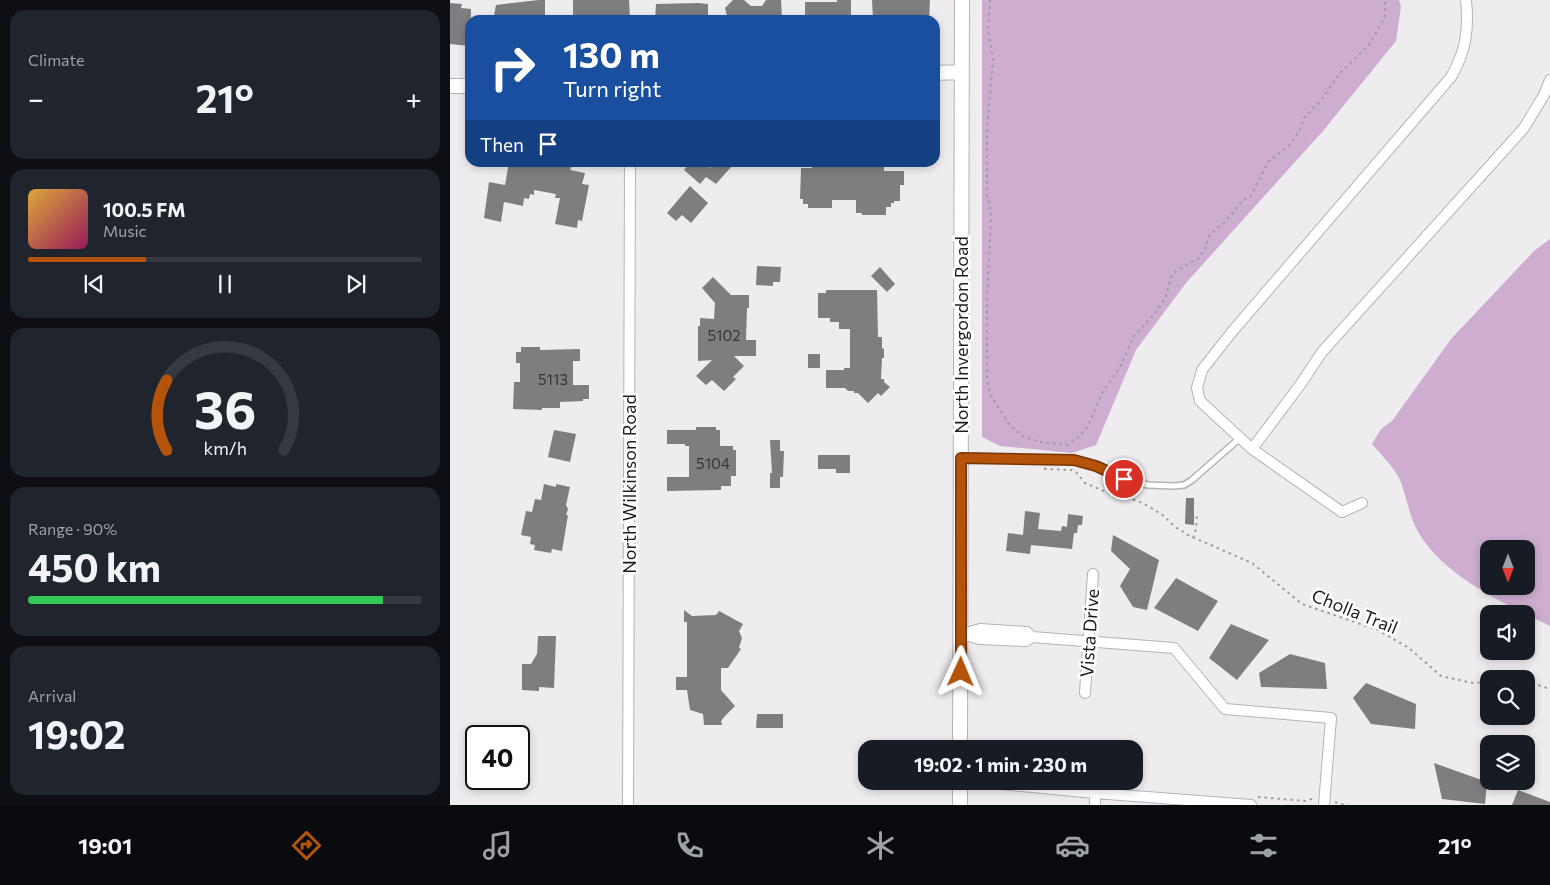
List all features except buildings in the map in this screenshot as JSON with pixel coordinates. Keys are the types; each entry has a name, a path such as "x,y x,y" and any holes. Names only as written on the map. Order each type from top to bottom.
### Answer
{"street":[{"name":"North Invergordon Road","path":"960,740 962,634 962,0"},
{"path":"1362,503 1342,512 1252,449 1200,401 1197,388 1202,370 1231,333 1451,77 1460,62 1466,39 1468,20 1466,0"},
{"path":"940,73 962,72"},
{"path":"1252,449 1322,352 1524,128 1544,95 1550,80"},
{"path":"450,86 465,86"},
{"name":"North Wilkinson Road","path":"628,805 630,167"},
{"name":"Vista Drive","path":"1085,692 1093,574"},
{"path":"962,634 984,629 1027,632 1032,637 1174,648 1226,709 1331,718 1328,802"},
{"path":"960,790 960,805"},
{"path":"1063,790 1219,804 1252,805"},
{"path":"1094,793 1095,805"},
{"path":"1108,794 1108,805"}],"lane":[{"path":"961,458 1074,460 1096,466 1136,483 1174,486 1192,480 1240,438"}],"path":[{"path":"990,0 988,30 993,60 987,128 987,196 991,220 987,296 987,378 989,392 1009,424 1022,436 1040,442 1067,445 1077,439 1088,426 1102,393 1120,367 1134,336 1158,310 1166,296 1171,277 1176,270 1199,258 1206,247 1209,236 1226,222 1242,201 1251,196 1268,162 1290,145 1300,129 1304,118 1321,100 1341,72 1369,45 1385,17 1385,0"},
{"name":"Cholla Trail","path":"1041,468 1072,470 1076,472 1085,484 1138,501 1164,516 1175,527 1193,538 1252,563 1302,604 1378,630 1409,648 1442,676 1480,683"},
{"path":"1193,538 1197,514"},
{"path":"1535,683 1543,688 1550,688"},
{"path":"1328,802 1348,805"}],"shaded area":[{"path":"982,0 1399,0 1401,7 1396,41 1323,131 1186,283 1136,350 1096,445 1072,453 1000,446 982,437"},
{"path":"1550,239 1550,626 1535,619 1535,605 1507,605 1489,595 1535,595 1535,540 1480,540 1480,589 1457,574 1427,545 1416,528 1398,476 1372,444 1381,429 1392,421 1451,339 1535,250"}],"route":[{"path":"961,672 961,458 1074,460 1086,462 1124,479"}]}
